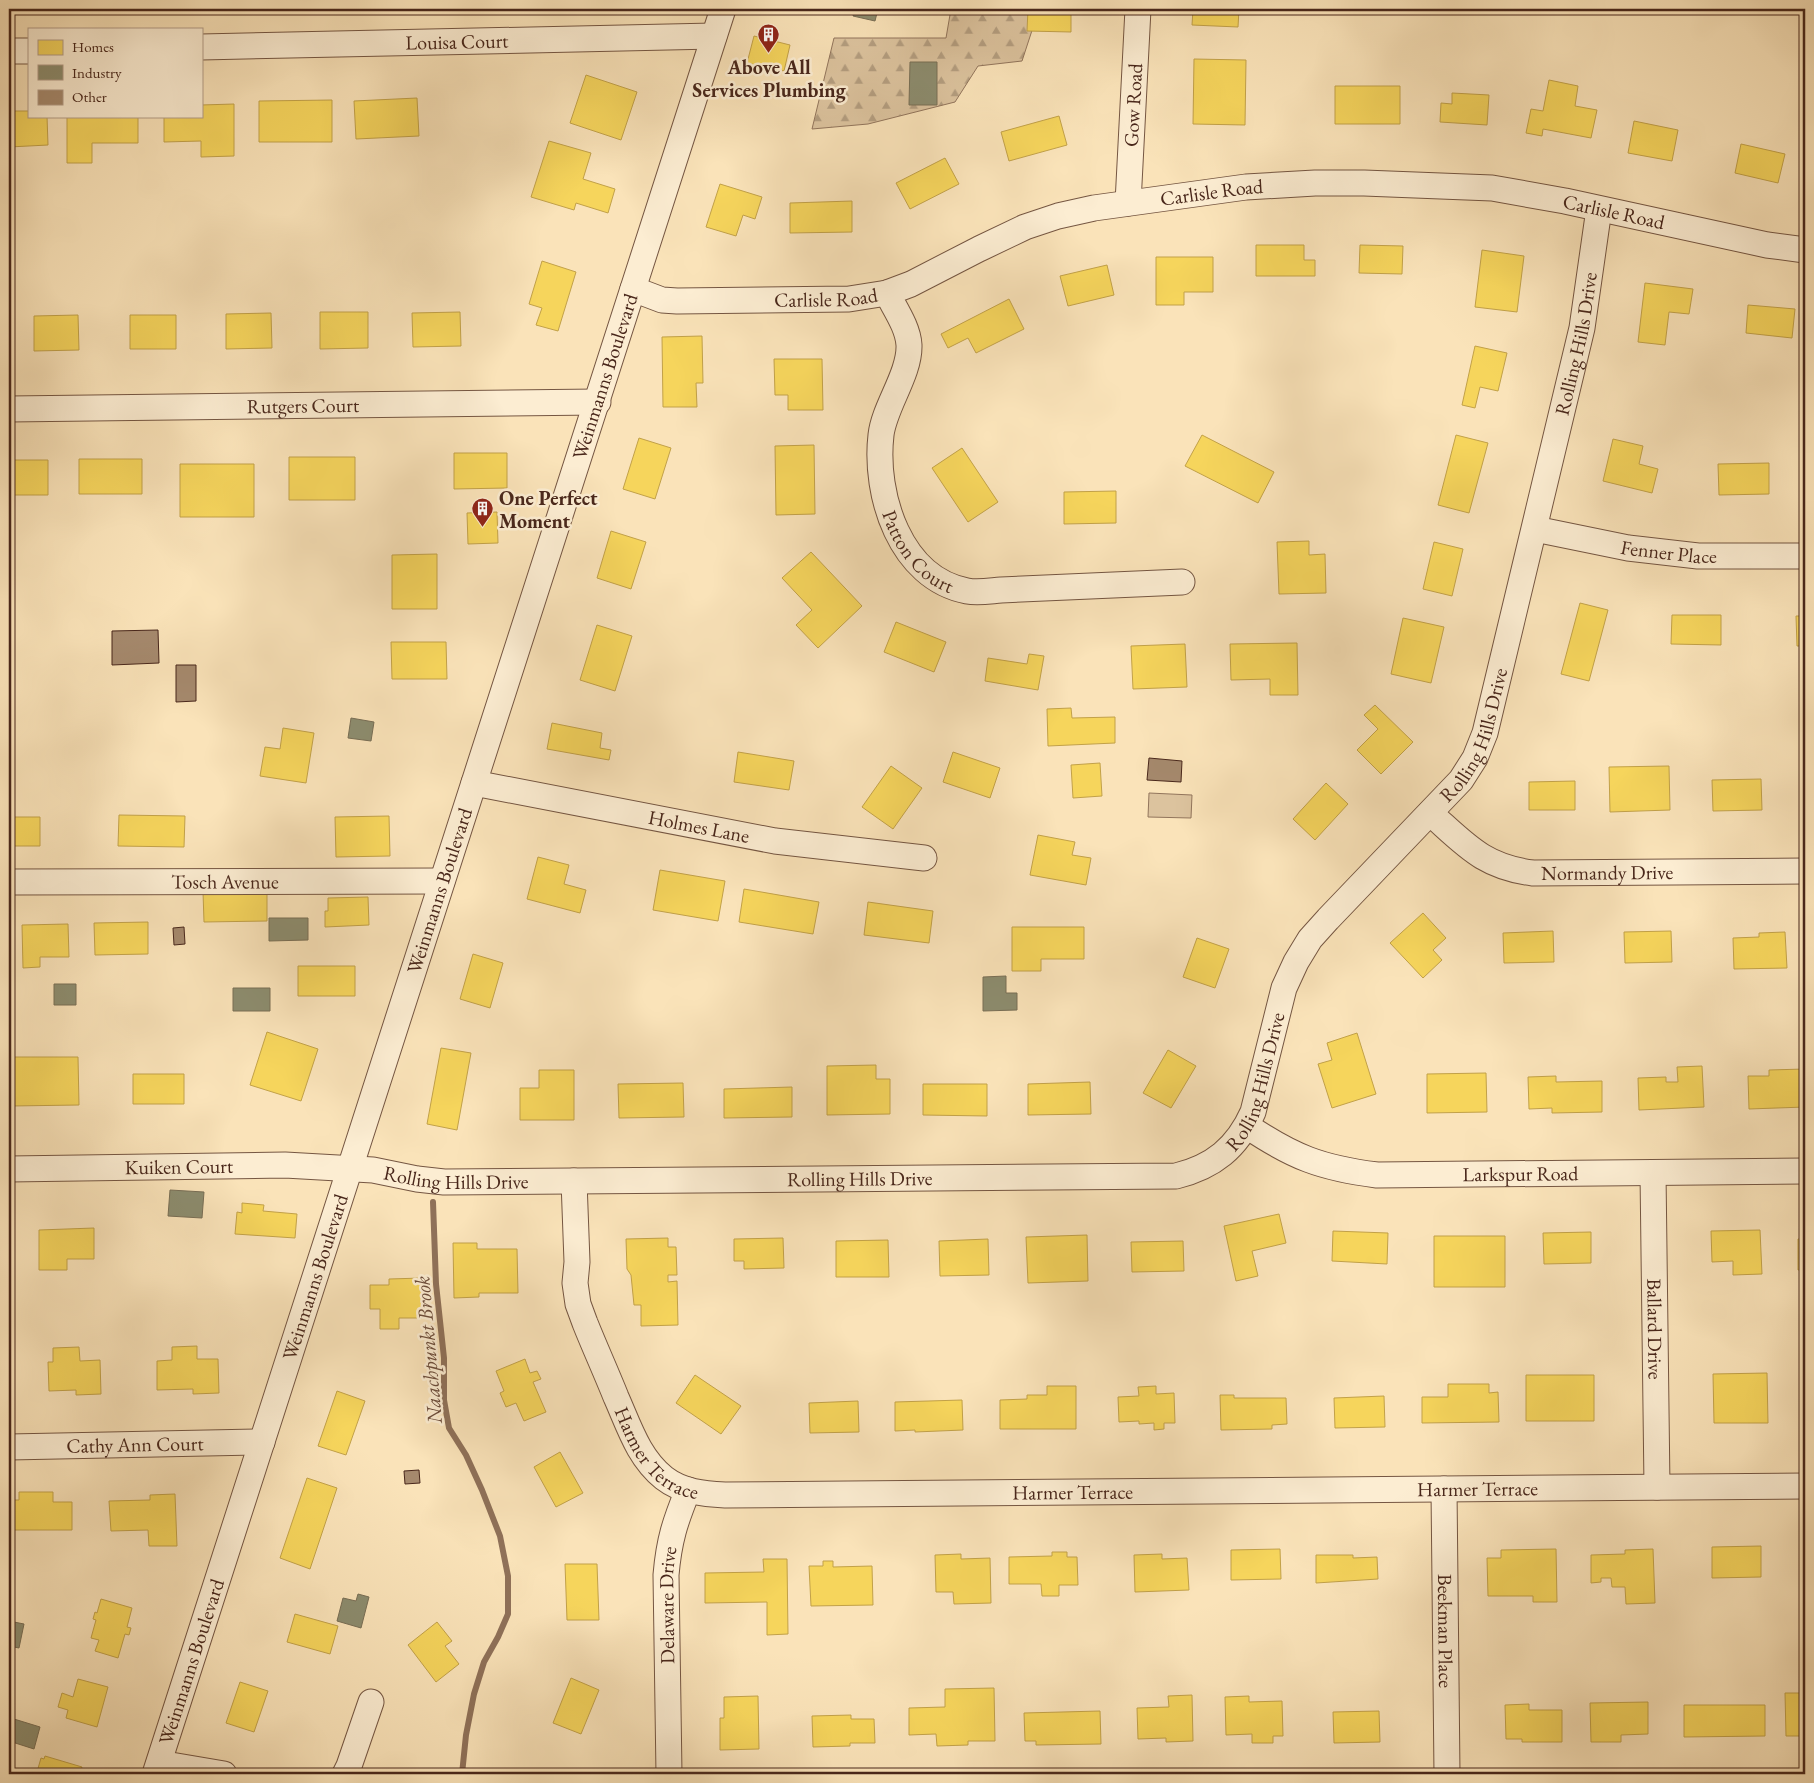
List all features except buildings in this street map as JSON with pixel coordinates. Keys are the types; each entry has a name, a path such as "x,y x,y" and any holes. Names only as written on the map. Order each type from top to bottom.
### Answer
{"street":[{"name":"Weinmanns Boulevard","path":"157,1769 723,9"},
{"name":"Gow Road","path":"1128,204 1138,9"},
{"name":"Louisa Court","path":"202,47 714,36"},
{"path":"9,51 28,51"},
{"name":"Carlisle Road","path":"633,289 662,300 677,301 849,299 887,293 912,284 1024,228 1076,212 1246,187 1316,183 1492,188 1565,201 1767,245 1805,250"},
{"name":"Rolling Hills Drive","path":"349,1168 373,1170 417,1180 444,1182 1176,1176 1196,1171 1215,1160 1232,1145 1247,1126 1253,1112 1284,988 1296,962 1310,939 1462,780 1475,758 1485,733 1582,328 1598,209"},
{"name":"Patton Court","path":"887,293 907,332 909,347 907,360 881,433 882,489 889,515 900,539 915,559 932,575 945,583 965,590 979,592 1182,582"},
{"name":"Rutgers Court","path":"9,409 598,402"},
{"name":"Fenner Place","path":"1535,529 1628,548 1698,556 1805,556"},
{"name":"Holmes Lane","path":"474,783 776,841 924,858"},
{"name":"Normandy Drive","path":"1430,813 1473,852 1494,864 1517,871 1533,873 1805,871"},
{"name":"Tosch Avenue","path":"9,882 442,881"},
{"name":"Larkspur Road","path":"1247,1126 1277,1146 1309,1161 1343,1171 1377,1175 1805,1171"},
{"name":"Kuiken Court","path":"9,1169 285,1165 349,1168"},
{"name":"Ballard Drive","path":"1653,1172 1657,1487"},
{"name":"Harmer Terrace","path":"574,1180 577,1262 575,1283 578,1304 585,1323 637,1445 650,1464 665,1479 688,1490 703,1494 1805,1486"},
{"name":"Cathy Ann Court","path":"9,1447 262,1442"},
{"name":"Beekman Place","path":"1444,1489 1447,1774"},
{"name":"Delaware Drive","path":"669,1774 666,1575 668,1548 674,1522 688,1490"},
{"path":"345,1774 371,1702"},
{"path":"157,1769 224,1774"}],"green space":[{"path":"951,9 1039,9 1022,61 978,66 955,102 868,124 812,129 834,38 946,38"},
{"path":"1149,793 1192,795 1191,818 1148,817"}],"waterway":[{"name":"Naachpunkt Brook","path":"433,1202 436,1284 444,1358 444,1400 449,1428 466,1455 482,1490 500,1536 508,1576 508,1614 484,1662 474,1694 466,1735 462,1774"}],"place":[{"name":"Above All Services Plumbing","path":"769,54"},
{"name":"One Perfect Moment","path":"483,528"}]}
